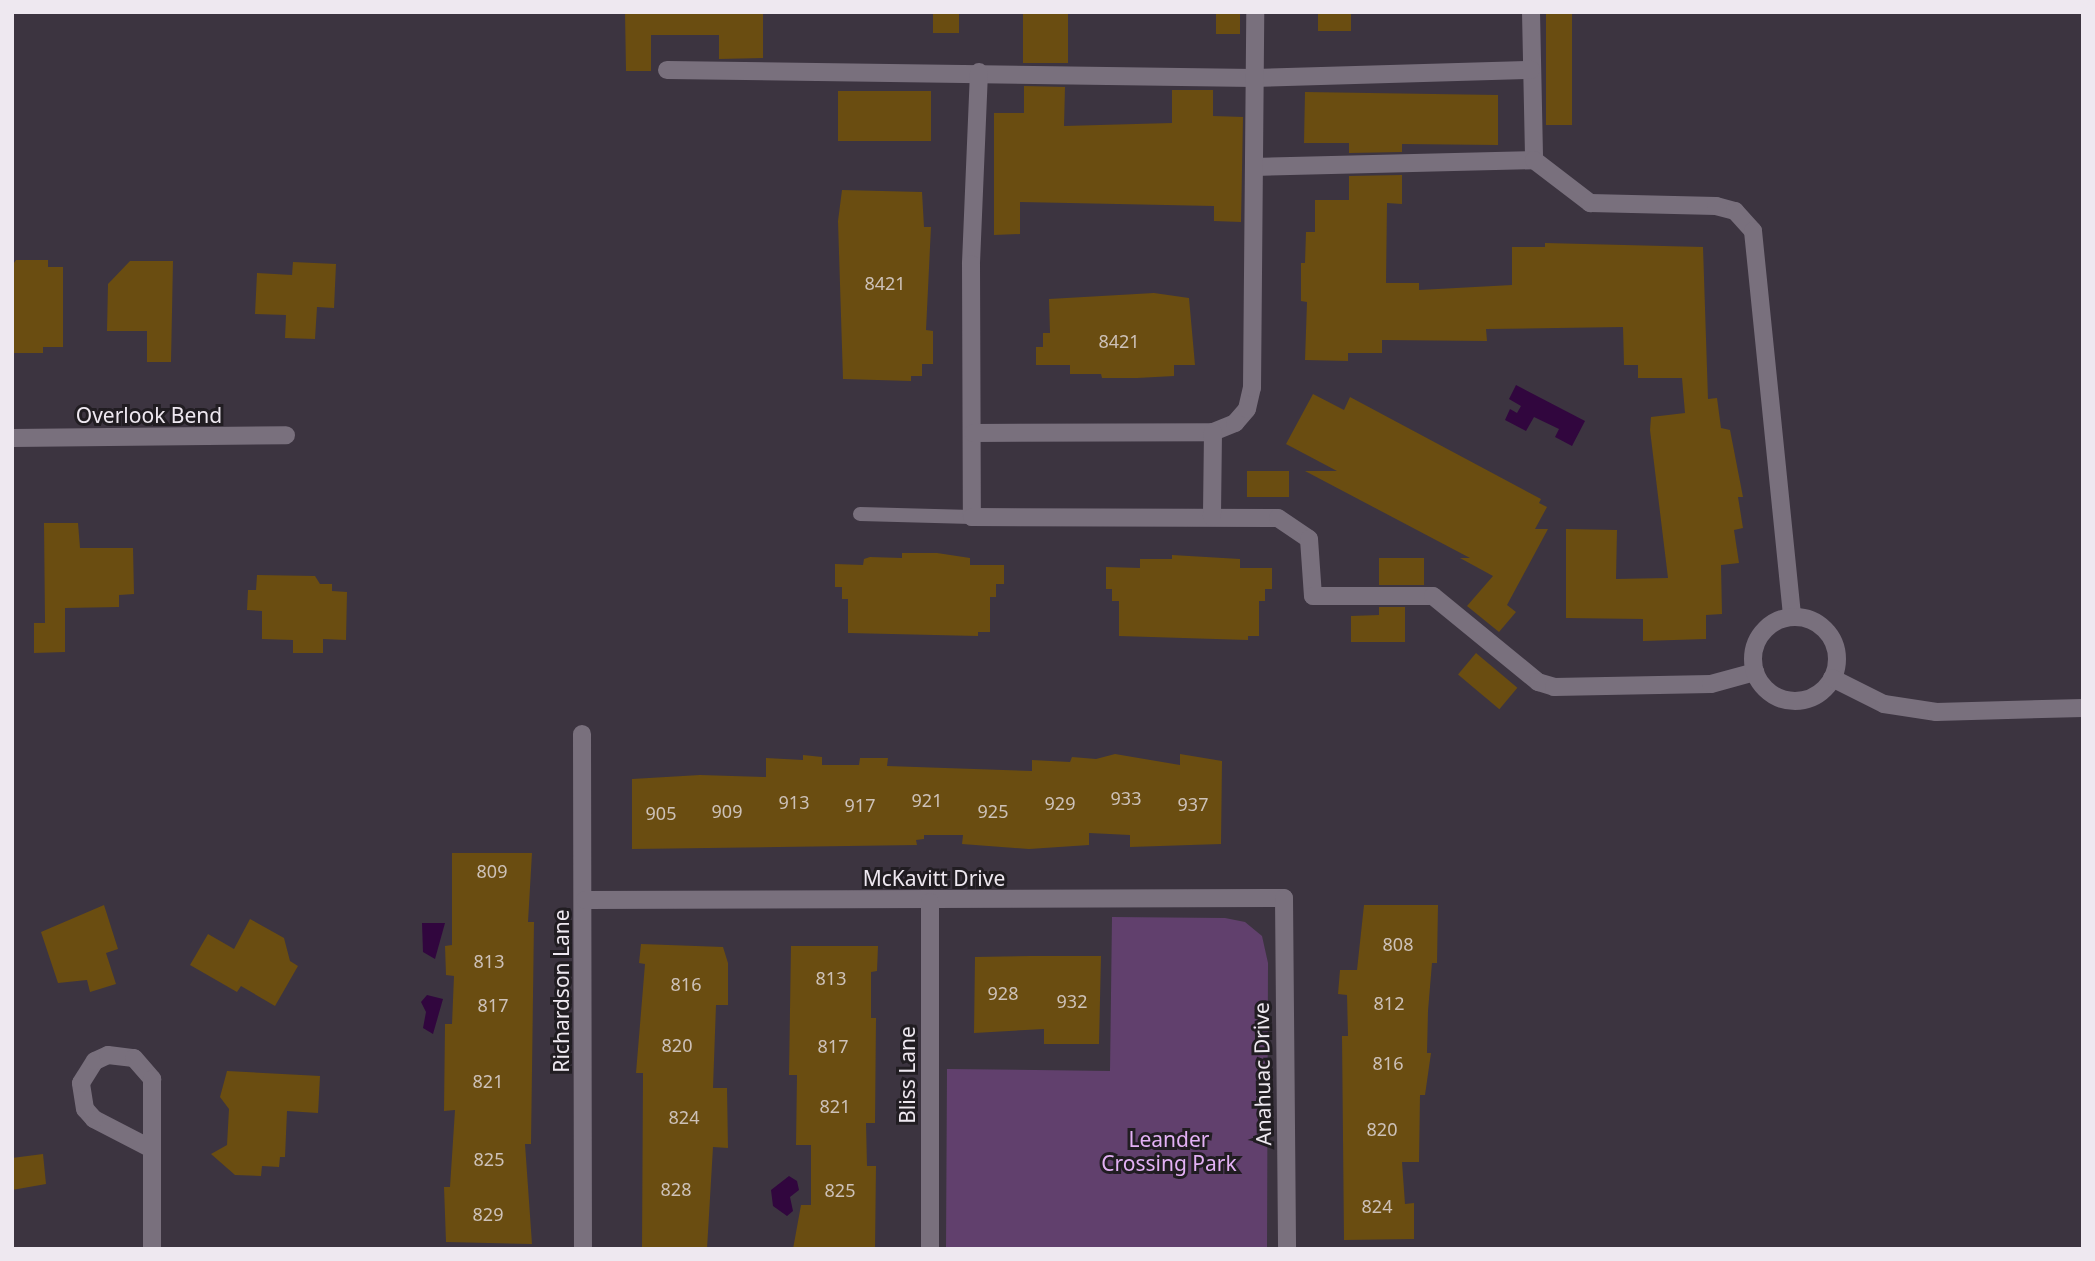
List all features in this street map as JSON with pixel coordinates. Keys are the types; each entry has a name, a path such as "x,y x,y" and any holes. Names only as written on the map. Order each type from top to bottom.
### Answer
{"street":[{"path":"973,433 1213,432 1235,423 1247,409 1252,388 1255,12"},
{"path":"1531,12 1534,160"},
{"path":"667,70 979,72 1254,78 1531,70"},
{"path":"979,72 971,251 972,517 1279,518 1309,539 1313,596 1433,596 1538,682 1554,687 1711,684 1755,672"},
{"path":"1254,167 1534,160 1590,203 1716,206 1735,211 1753,231 1793,617"},
{"path":"1212,517 1213,432"},
{"name":"Overlook Bend","path":"12,438 286,435"},
{"path":"1793,617 1817,623 1833,641 1837,666 1832,678 1816,695 1792,700 1769,692 1755,672 1755,647 1760,635 1769,626 1793,617"},
{"path":"1832,678 1884,704 1936,712 2083,708"},
{"name":"Richardson Lane","path":"582,734 585,900 583,1249"},
{"name":"McKavitt Drive","path":"585,900 930,902 1284,898"},
{"name":"Anahuac Drive","path":"1284,898 1287,1249"},
{"name":"Bliss Lane","path":"930,902 930,1249"},
{"path":"148,1147 94,1119 85,1109 81,1083 95,1061 121,1054 145,1067 154,1092 148,1147 152,1249"}],"lane":[{"path":"860,514 972,517"}],"green space":[{"name":"Leander Crossing Park","path":"1112,917 1225,918 1245,922 1262,936 1268,963 1267,1249 946,1249 947,1069 1110,1071"}],"shaded area":[{"path":"1516,385 1585,421 1572,446 1555,437 1559,429 1534,417 1526,431 1505,420 1510,409 1517,413 1521,406 1509,399"},
{"path":"422,923 445,923 435,959 423,952"},
{"path":"427,995 443,999 433,1034 423,1028 426,1012 421,1002"},
{"path":"789,1176 797,1181 799,1190 790,1197 793,1211 787,1216 773,1206 771,1190"}],"building":[{"path":"625,12 763,12 763,58 719,59 719,35 651,35 651,71 626,71"},
{"path":"933,12 959,12 959,33 933,33"},
{"path":"1023,12 1068,12 1068,63 1023,63"},
{"path":"1216,12 1240,12 1240,34 1216,34"},
{"path":"1318,12 1351,12 1351,31 1318,31"},
{"path":"1546,12 1572,12 1572,125 1546,125"},
{"path":"1024,86 1065,87 1064,126 1172,123 1172,90 1213,90 1213,116 1243,117 1241,222 1214,221 1214,206 1020,202 1020,234 994,235 994,113 1024,113"},
{"path":"838,91 931,91 931,141 838,141"},
{"path":"1305,92 1498,95 1498,145 1402,144 1402,152 1349,153 1349,143 1304,143"},
{"path":"1402,175 1402,204 1387,203 1386,283 1419,283 1419,290 1512,285 1512,247 1545,247 1545,243 1703,247 1708,399 1717,398 1721,428 1730,430 1743,497 1738,497 1743,528 1734,530 1739,563 1721,565 1722,614 1706,615 1706,639 1643,641 1643,619 1566,618 1566,529 1617,530 1616,579 1668,578 1650,430 1651,417 1685,413 1682,378 1638,378 1638,365 1624,365 1623,327 1486,329 1487,341 1382,340 1382,353 1348,353 1348,361 1305,360 1307,302 1301,301 1301,263 1305,263 1306,232 1315,232 1315,200 1349,200 1349,176"},
{"path":"842,190 922,192 924,227 931,227 926,330 933,331 933,364 922,364 922,376 911,376 911,381 843,379 838,221"},
{"path":"16,260 48,260 48,267 63,267 63,347 43,347 43,353 12,353 12,266"},
{"path":"130,261 173,261 171,362 147,362 147,331 107,331 108,284"},
{"path":"293,262 336,264 334,308 317,307 315,339 285,338 286,315 255,314 257,273 292,275"},
{"path":"1154,293 1189,298 1195,365 1174,365 1174,376 1102,378 1101,374 1070,374 1070,365 1036,365 1036,347 1043,347 1043,333 1050,333 1049,299"},
{"path":"1313,394 1344,410 1350,397 1541,499 1539,503 1547,507 1535,529 1548,529 1507,605 1516,612 1499,632 1467,606 1493,576 1460,558 1470,558 1305,471 1337,471 1286,444"},
{"path":"1247,471 1289,471 1289,497 1247,497"},
{"path":"44,523 78,523 80,548 133,548 134,594 119,595 119,607 65,608 65,652 34,653 34,623 45,623"},
{"path":"902,553 937,553 970,558 970,565 1004,565 1004,584 996,584 996,597 990,597 990,632 978,632 978,636 848,633 848,599 842,599 842,587 835,587 835,564 863,565 864,559 870,557 902,558"},
{"path":"1172,555 1240,559 1240,568 1272,568 1272,589 1265,589 1265,601 1259,601 1259,636 1248,636 1248,640 1119,636 1119,601 1112,601 1112,589 1106,589 1106,567 1140,568 1140,559 1172,559"},
{"path":"1379,558 1424,558 1424,585 1379,585"},
{"path":"257,575 315,576 320,584 332,584 332,591 347,592 346,640 323,639 323,653 293,653 293,640 262,639 262,611 247,610 248,590 256,590"},
{"path":"1379,607 1405,607 1405,642 1351,642 1351,616 1379,615"},
{"path":"1476,653 1517,688 1499,709 1458,674"},
{"path":"1115,754 1180,765 1180,754 1222,761 1221,844 1130,847 1130,835 1089,833 1089,845 1029,849 962,844 963,835 924,835 924,839 916,840 917,845 632,849 632,779 700,775 766,777 766,758 803,760 803,755 822,757 822,765 859,765 860,758 888,758 887,766 1032,771 1032,760 1070,762 1072,757 1096,759"},
{"path":"452,853 532,853 528,922 534,922 531,1144 525,1144 532,1244 446,1242 444,1187 450,1187 455,1110 444,1111 445,1024 452,1024 454,976 446,975 445,946 452,945"},
{"path":"104,905 118,949 106,953 116,984 90,992 87,980 58,983 41,932"},
{"path":"1364,905 1438,905 1437,963 1432,963 1428,1011 1427,1053 1431,1053 1425,1095 1420,1095 1419,1162 1402,1162 1405,1204 1414,1203 1414,1239 1344,1240 1342,1036 1348,1036 1347,995 1338,994 1340,970 1357,970"},
{"path":"250,919 284,938 290,961 298,966 275,1006 241,986 237,992 190,965 208,934 234,949"},
{"path":"641,944 723,947 728,963 728,1005 716,1005 713,1088 727,1088 728,1148 713,1147 707,1249 642,1249 643,1073 636,1073 645,964 639,963"},
{"path":"791,946 878,946 877,971 871,972 871,1018 876,1018 875,1123 866,1123 867,1166 876,1166 875,1249 793,1249 801,1205 811,1205 811,1145 796,1145 797,1075 789,1075"},
{"path":"1101,956 1099,1044 1044,1044 1044,1029 974,1033 975,957"},
{"path":"227,1071 320,1076 318,1113 287,1111 285,1157 280,1157 279,1167 262,1166 261,1176 235,1175 211,1154 227,1145 229,1109 220,1097"},
{"path":"43,1154 46,1184 12,1190 12,1158"}]}
